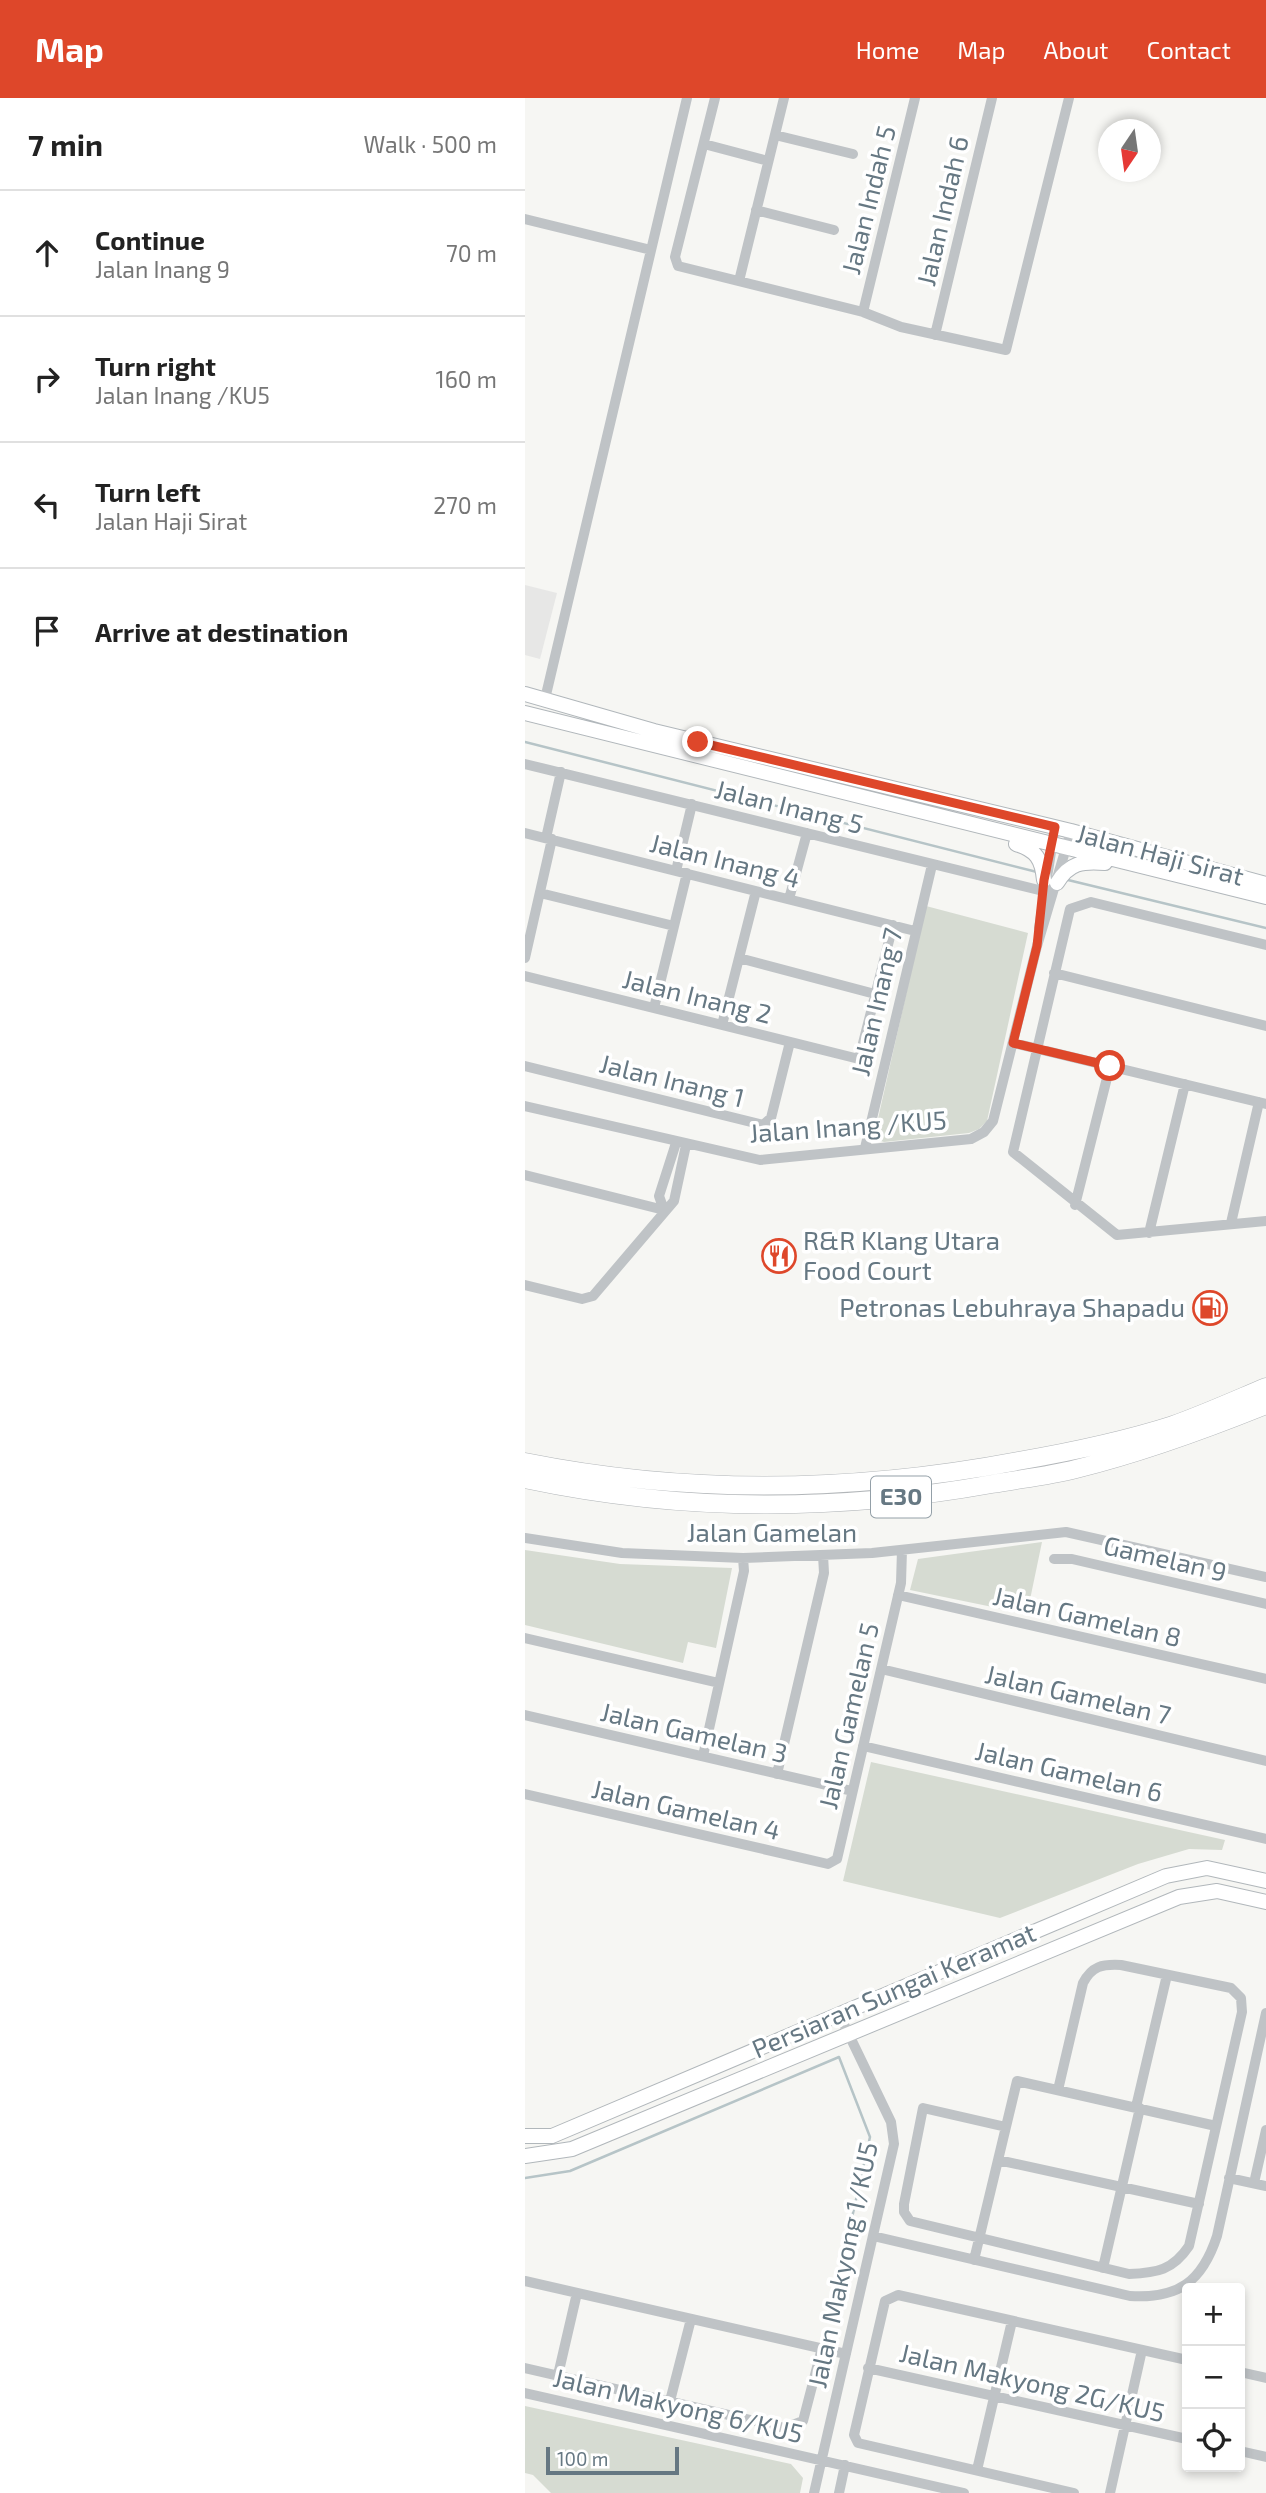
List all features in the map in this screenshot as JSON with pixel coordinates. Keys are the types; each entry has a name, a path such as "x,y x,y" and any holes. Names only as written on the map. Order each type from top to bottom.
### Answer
{"highway":[{"name":"E30","path":"525,1462 655,1483 741,1487 843,1485 957,1473 1066,1452 1172,1425 1266,1387"},
{"name":"E30","path":"525,1479 651,1500 734,1506 844,1504 952,1491 1074,1470 1186,1437 1266,1405"}],"main road":[{"name":"Jalan Haji Sirat","path":"525,694 654,731 1055,827 1266,884"},
{"name":"Jalan Haji Sirat","path":"525,715 579,726 1266,897"},
{"path":"921,811 1030,848 1047,877 1063,869 1091,862 1131,864"},
{"path":"1199,880 1266,904"},
{"name":"Persiaran Sungai Keramat","path":"525,2136 552,2136 1166,1876 1207,1868 1266,1881"},
{"name":"Persiaran Sungai Keramat","path":"525,2156 572,2149 1179,1896 1217,1891 1266,1902"}],"street":[{"path":"545,699 687,98"},
{"path":"715,98 675,257 678,266 863,312 901,327 1006,350 1069,98"},
{"path":"739,281 784,98"},
{"name":"Jalan Indah 5","path":"863,312 915,98"},
{"name":"Jalan Indah 6","path":"935,335 992,98"},
{"path":"775,135 853,154"},
{"path":"704,144 768,161"},
{"path":"757,209 834,230"},
{"path":"525,219 651,250"},
{"name":"Jalan Inang 5","path":"525,764 932,865 1047,877"},
{"path":"525,958 540,893 561,772"},
{"path":"654,1008 674,926 692,804"},
{"path":"1055,827 1063,869"},
{"path":"1059,846 1071,831"},
{"name":"Jalan Inang 4","path":"525,833 915,931"},
{"path":"789,899 807,833"},
{"name":"Jalan Inang /KU5","path":"525,1106 760,1160 971,1139 984,1132 993,1121 1037,946 1047,877 1059,846"},
{"name":"Jalan Inang 7","path":"865,1148 932,865"},
{"name":"Jalan Inang /KU5","path":"1037,946 1047,877"},
{"path":"722,1025 756,891"},
{"path":"540,893 674,926"},
{"path":"1266,945 1086,902 1070,909 1013,1152 1075,1205 1117,1235 1266,1221"},
{"path":"739,958 875,994 893,925"},
{"path":"1054,972 1266,1026"},
{"name":"Jalan Inang 2","path":"525,976 859,1059 875,994"},
{"name":"Jalan Inang 1","path":"525,1066 763,1125 771,1118 790,1042"},
{"path":"1013,1043 1263,1103 1231,1223"},
{"path":"1075,1205 1110,1066"},
{"path":"1149,1233 1185,1084"},
{"path":"525,1285 582,1299 593,1296 674,1201 681,1144"},
{"path":"525,1175 664,1210"},
{"name":"Jalan Gamelan","path":"525,1538 622,1553 743,1558 902,1550 1066,1532 1266,1577"},
{"name":"Jalan Gamelan 5","path":"837,1859 901,1583 902,1550"},
{"path":"777,1774 824,1573 823,1555"},
{"path":"703,1756 744,1572 743,1558"},
{"name":"Gamelan 9","path":"1054,1559 1072,1559 1266,1604"},
{"name":"Jalan Gamelan 8","path":"898,1595 1266,1679"},
{"path":"525,1638 719,1683"},
{"name":"Jalan Gamelan 7","path":"881,1669 1266,1760"},
{"name":"Jalan Gamelan 3","path":"525,1715 852,1791"},
{"name":"Jalan Gamelan 6","path":"863,1746 1266,1839"},
{"name":"Jalan Gamelan 4","path":"525,1794 828,1864 837,1859"},
{"path":"1006,2127 923,2108 904,2212 910,2221 1129,2274 1157,2273 1177,2263 1189,2246 1242,2012 1241,1997 1231,1989 1121,1965 1105,1964 1090,1969 1083,1983 1058,2090"},
{"path":"1103,2268 1167,1975"},
{"path":"873,2236 1130,2296 1153,2297 1175,2291 1196,2278 1210,2259 1266,2013"},
{"name":"Jalan Makyong 1/KU5","path":"814,2493 894,2144 891,2122 851,2034 839,2014"},
{"path":"974,2260 1017,2081 1216,2126"},
{"path":"1254,2183 1266,2130"},
{"path":"997,2160 1199,2204"},
{"path":"1229,2178 1266,2186"},
{"path":"525,2281 846,2354"},
{"path":"558,2375 577,2293"},
{"path":"1074,2493 858,2442 854,2435 885,2301 898,2295 1182,2359"},
{"path":"670,2401 691,2319"},
{"path":"977,2470 1012,2321"},
{"path":"525,2368 785,2428 803,2421 822,2348"},
{"path":"1110,2493 1142,2350"},
{"name":"Jalan Makyong 2G/KU5","path":"868,2368 1182,2438"},
{"path":"1245,2373 1266,2378"},
{"name":"Jalan Makyong 6/KU5","path":"525,2393 822,2459 925,2489 964,2493"},
{"path":"1245,2452 1266,2457"},
{"path":"838,2493 845,2465"}],"shaded area":[{"path":"525,585 557,593 540,659 525,655"},
{"path":"926,906 1028,933 987,1121 979,1129 969,1133 884,1142 875,1139 875,1132"},
{"path":"1042,1542 1027,1614 910,1590 918,1559"},
{"path":"525,1550 620,1564 732,1568 716,1648 688,1642 683,1663 525,1625"},
{"path":"871,1762 1225,1840 1222,1850 1189,1849 1138,1864 1000,1918 843,1881"},
{"path":"525,2406 791,2464 803,2478 800,2493 551,2493 533,2475 525,2473"}],"waterway":[{"path":"525,742 1037,872"},
{"path":"1068,880 1266,928"},
{"path":"525,2178 570,2171 839,2057 870,2137 847,2240"}],"place":[{"name":"R&R Klang Utara Food Court","path":"779,1256"},
{"name":"Petronas Lebuhraya Shapadu","path":"1210,1308"}],"route":[{"path":"698,742 1055,827 1044,880 1037,946 1013,1043 1110,1066"}]}
